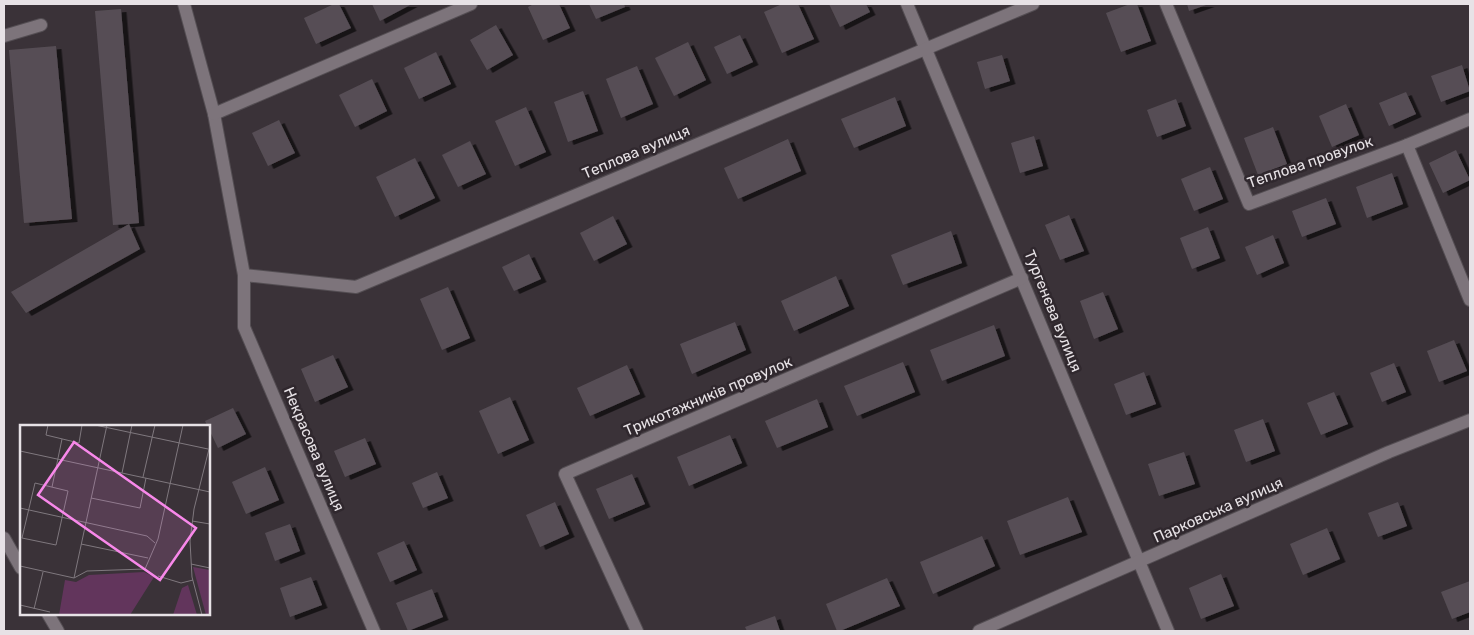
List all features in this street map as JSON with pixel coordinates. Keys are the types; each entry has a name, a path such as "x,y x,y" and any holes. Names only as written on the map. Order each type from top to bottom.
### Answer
{"street":[{"name":"Некрасова вулиця","path":"184,4 214,114 244,276 244,327 374,631"},
{"path":"214,114 471,4"},
{"name":"Тургенєва вулиця","path":"907,4 1168,631"},
{"name":"Теплова вулиця","path":"244,276 356,287 926,47 1033,4"},
{"name":"Теплова провулок","path":"1166,4 1248,204 1407,145 1470,119"},
{"path":"4,36 41,25"},
{"path":"1407,145 1470,300"},
{"name":"Трикотажників провулок","path":"637,631 565,474 1022,278"},
{"name":"Парковська вулиця","path":"979,631 1388,452 1470,420"},
{"path":"4,538 20,566"},
{"path":"49,615 58,631"}],"building":[{"path":"334,4 339,4 351,28 316,44 304,18"},
{"path":"372,4 412,4 380,21"},
{"path":"534,4 559,4 570,28 543,40 528,7"},
{"path":"589,4 624,4 625,7 596,19"},
{"path":"782,4 798,4 814,39 782,53 764,12"},
{"path":"829,4 866,4 870,12 840,27"},
{"path":"1130,4 1137,4 1151,41 1121,52 1106,13"},
{"path":"1187,4 1209,4 1189,11"},
{"path":"121,9 139,223 113,225 95,11"},
{"path":"496,25 513,55 487,70 470,40"},
{"path":"740,35 753,62 727,74 714,47"},
{"path":"688,42 706,80 674,96 655,58"},
{"path":"56,46 72,219 24,223 9,50"},
{"path":"436,52 451,84 419,99 404,68"},
{"path":"1002,55 1010,81 985,89 977,62"},
{"path":"1462,65 1470,91 1441,102 1431,76"},
{"path":"637,66 653,104 621,118 606,79"},
{"path":"372,79 387,111 355,127 339,95"},
{"path":"583,91 598,131 568,142 554,102"},
{"path":"1406,92 1416,114 1389,126 1379,103"},
{"path":"895,97 906,126 854,148 841,119"},
{"path":"1176,99 1186,126 1157,137 1147,110"},
{"path":"1346,104 1359,135 1332,147 1319,116"},
{"path":"526,107 546,152 515,166 495,121"},
{"path":"279,120 295,153 268,166 252,133"},
{"path":"1273,127 1287,164 1258,175 1244,138"},
{"path":"1034,136 1043,166 1020,173 1011,143"},
{"path":"788,139 801,171 738,199 724,168"},
{"path":"470,141 486,174 458,187 442,155"},
{"path":"1456,150 1470,180 1443,193 1429,163"},
{"path":"415,158 435,198 395,217 376,177"},
{"path":"1210,167 1223,199 1194,211 1181,179"},
{"path":"1392,173 1403,204 1367,218 1356,187"},
{"path":"1326,198 1336,224 1302,237 1292,211"},
{"path":"1069,215 1084,251 1060,260 1045,225"},
{"path":"613,216 627,244 594,261 580,233"},
{"path":"129,224 140,249 26,313 11,292"},
{"path":"1208,227 1220,258 1192,269 1180,238"},
{"path":"951,231 962,263 903,285 891,255"},
{"path":"1273,235 1284,263 1257,275 1245,247"},
{"path":"529,254 541,279 514,291 502,267"},
{"path":"836,276 849,306 794,331 781,301"},
{"path":"448,287 470,338 442,350 420,299"},
{"path":"1103,292 1118,329 1094,339 1080,301"},
{"path":"735,322 746,350 692,374 680,344"},
{"path":"994,325 1005,356 942,381 930,350"},
{"path":"1454,340 1467,371 1439,382 1427,351"},
{"path":"333,355 348,387 315,402 301,369"},
{"path":"903,362 915,392 857,416 844,386"},
{"path":"1394,363 1406,392 1382,402 1370,373"},
{"path":"627,365 640,394 590,416 577,388"},
{"path":"1144,372 1156,404 1126,415 1114,384"},
{"path":"1334,392 1348,424 1321,435 1307,403"},
{"path":"510,397 529,440 498,454 479,411"},
{"path":"817,399 828,427 777,448 765,421"},
{"path":"233,408 246,434 218,448 210,431 210,425 207,425 205,421"},
{"path":"1263,419 1275,451 1246,462 1234,430"},
{"path":"730,435 742,463 689,486 677,457"},
{"path":"365,438 376,464 345,477 334,451"},
{"path":"1184,452 1195,484 1159,496 1148,464"},
{"path":"265,467 279,500 246,514 232,482"},
{"path":"437,472 448,498 423,508 412,483"},
{"path":"632,474 645,504 609,519 596,489"},
{"path":"1068,497 1082,532 1020,555 1007,521"},
{"path":"555,502 569,534 540,547 526,515"},
{"path":"1398,502 1407,526 1378,537 1368,513"},
{"path":"290,524 300,551 275,561 265,533"},
{"path":"1327,528 1340,559 1303,575 1290,544"},
{"path":"982,536 995,566 933,594 920,562"},
{"path":"404,541 417,570 390,582 377,553"},
{"path":"1221,574 1234,606 1201,619 1189,588"},
{"path":"311,577 322,605 290,617 280,588"},
{"path":"887,578 900,606 837,631 826,604"},
{"path":"1470,581 1470,612 1452,619 1441,592"},
{"path":"432,589 443,617 408,631 396,603"},
{"path":"775,616 780,631 747,631 745,627"}]}
